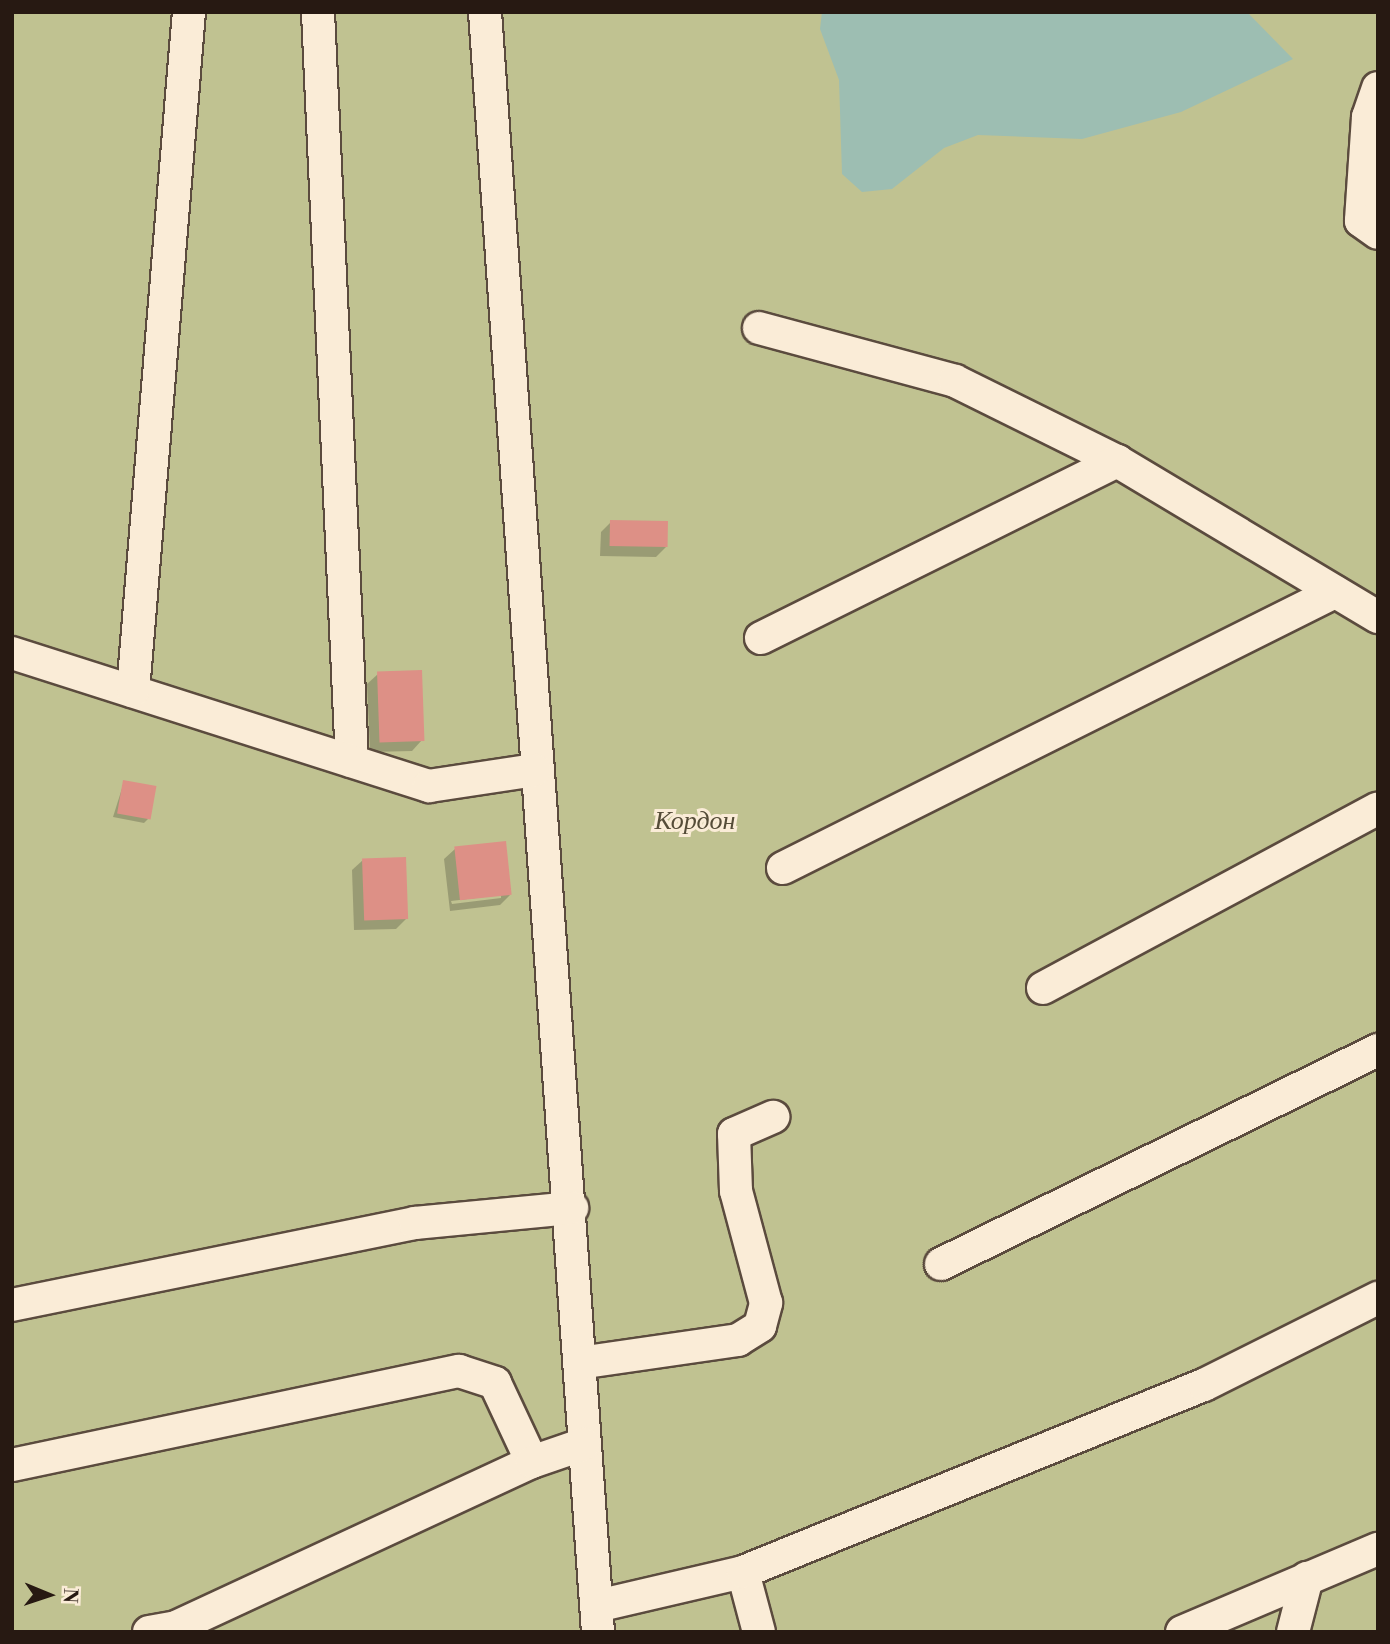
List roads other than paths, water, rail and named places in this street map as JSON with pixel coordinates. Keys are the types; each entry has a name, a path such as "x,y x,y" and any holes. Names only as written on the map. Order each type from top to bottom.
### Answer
{"street":[{"path":"133,691 188,12"},
{"path":"318,12 352,761"},
{"path":"485,12 535,770 572,1208 584,1444 598,1619 743,1572 1204,1385 1378,1298"},
{"path":"1378,88 1368,117 1361,221 1378,233"},
{"path":"759,328 955,380 1117,461 1378,617"},
{"path":"761,638 1117,461"},
{"path":"783,868 1335,592"},
{"path":"12,653 429,786 535,770"},
{"path":"1043,988 1378,808"},
{"path":"942,1264 1378,1050"},
{"path":"579,1363 738,1340 760,1326 766,1303 736,1191 734,1133 773,1117"},
{"path":"12,1305 415,1223 572,1208"},
{"path":"12,1465 459,1371 495,1383 532,1462"},
{"path":"167,1630 532,1462 584,1444"},
{"path":"1182,1632 1378,1549"},
{"path":"743,1572 759,1632"},
{"path":"1293,1632 1307,1578"}],"water":[{"path":"822,12 1247,12 1293,59 1181,112 1082,139 978,135 944,148 892,189 862,192 842,174 839,80 820,29"}],"park label":[{"name":"Кордон","path":"695,822"}]}
